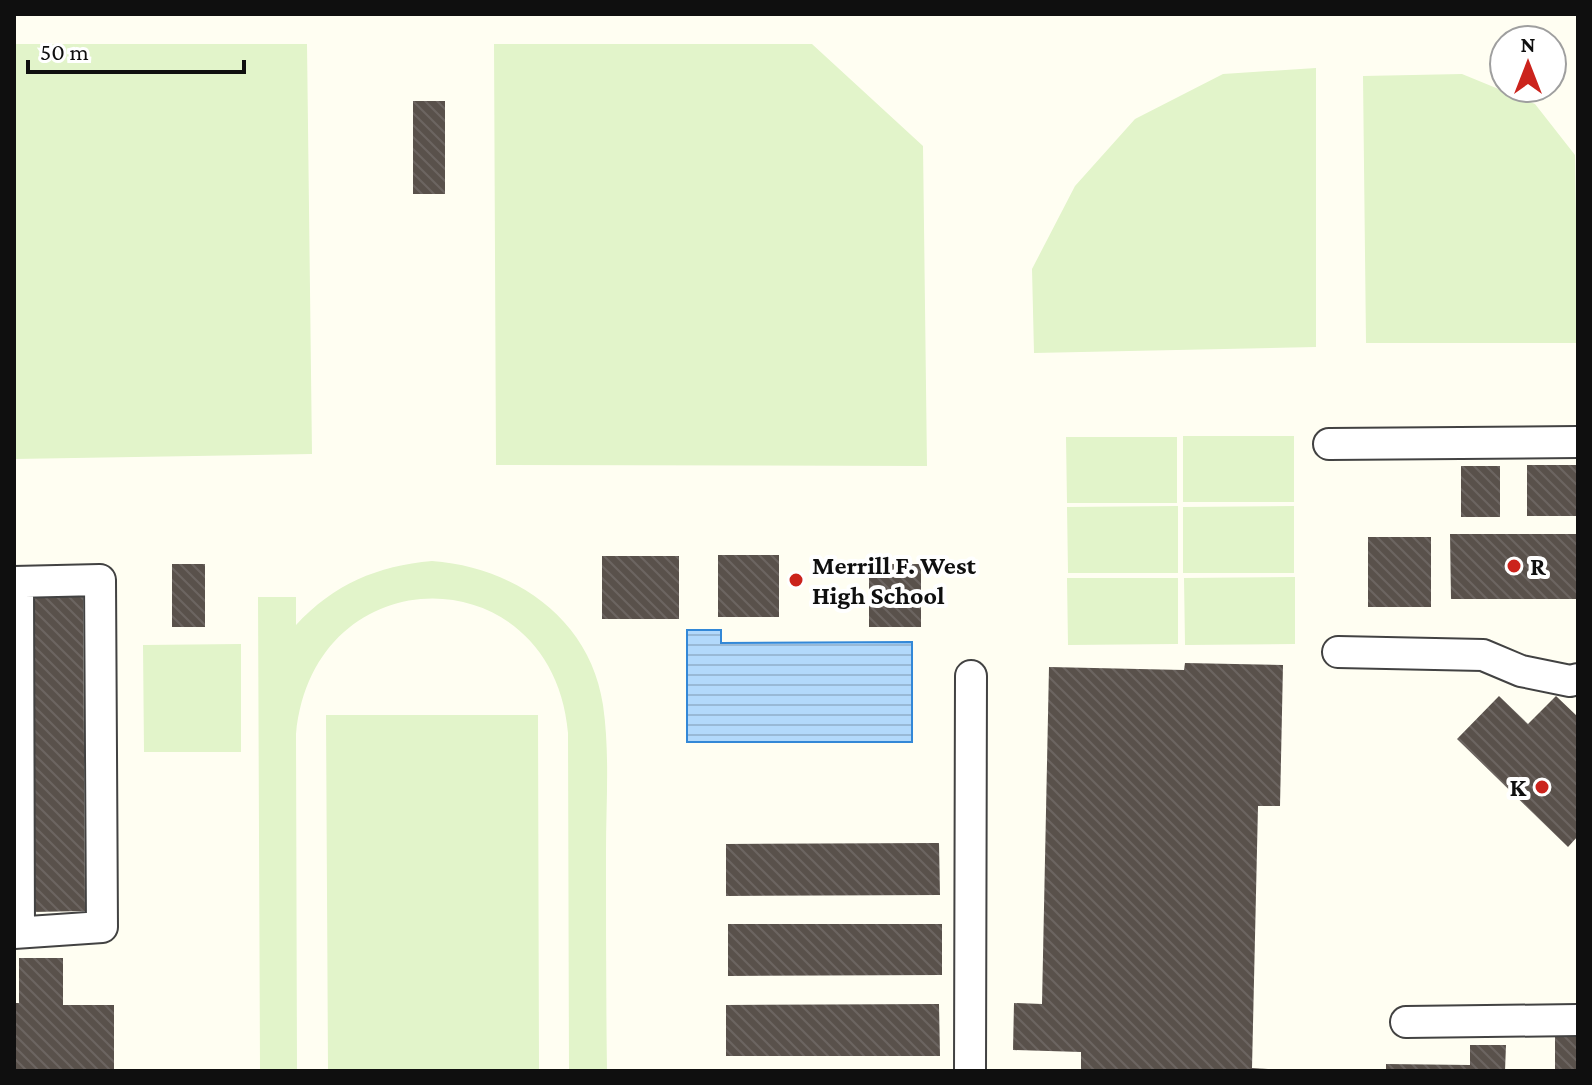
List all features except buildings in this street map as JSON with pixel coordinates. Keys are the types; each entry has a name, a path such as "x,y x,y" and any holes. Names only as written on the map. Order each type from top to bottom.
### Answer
{"lane":[{"path":"1329,444 1578,442"},
{"path":"100,580 102,927 17,932 16,582 100,580"},
{"path":"1338,652 1483,655 1521,671 1570,681 1578,679"},
{"path":"970,1071 971,676"},
{"path":"1406,1022 1578,1020"}],"green space":[{"path":"14,44 307,44 312,454 14,459"},
{"path":"494,44 812,44 923,146 927,466 496,465"},
{"path":"1316,68 1316,347 1034,353 1032,269 1075,186 1135,119 1223,74"},
{"path":"1462,74 1488,85 1488,104 1535,104 1575,155 1578,343 1366,343 1363,76"},
{"path":"1183,436 1294,436 1294,502 1183,502"},
{"path":"1066,437 1177,437 1177,503 1067,503"},
{"path":"1178,506 1178,573 1068,573 1067,507"},
{"path":"1294,506 1294,573 1183,573 1183,507"},
{"path":"432,561 462,565 519,586 565,623 582,647 595,674 603,705 607,760 607,1071 569,1071 568,733 553,674 522,632 480,607 433,598 386,607 344,632 312,674 296,734 297,1071 260,1071 258,597 296,597 296,625 326,598 358,580 393,567"},
{"path":"1295,577 1295,644 1185,645 1184,578"},
{"path":"1067,578 1178,578 1178,644 1068,645"},
{"path":"241,644 241,752 144,752 143,645"},
{"path":"326,715 538,715 539,1071 328,1071"}],"water":[{"path":"687,630 721,630 721,643 912,642 912,742 687,742"}],"place":[{"name":"R","path":"1514,566"},
{"name":"Merrill F. West High School","path":"796,580"},
{"name":"K","path":"1542,787"}]}
